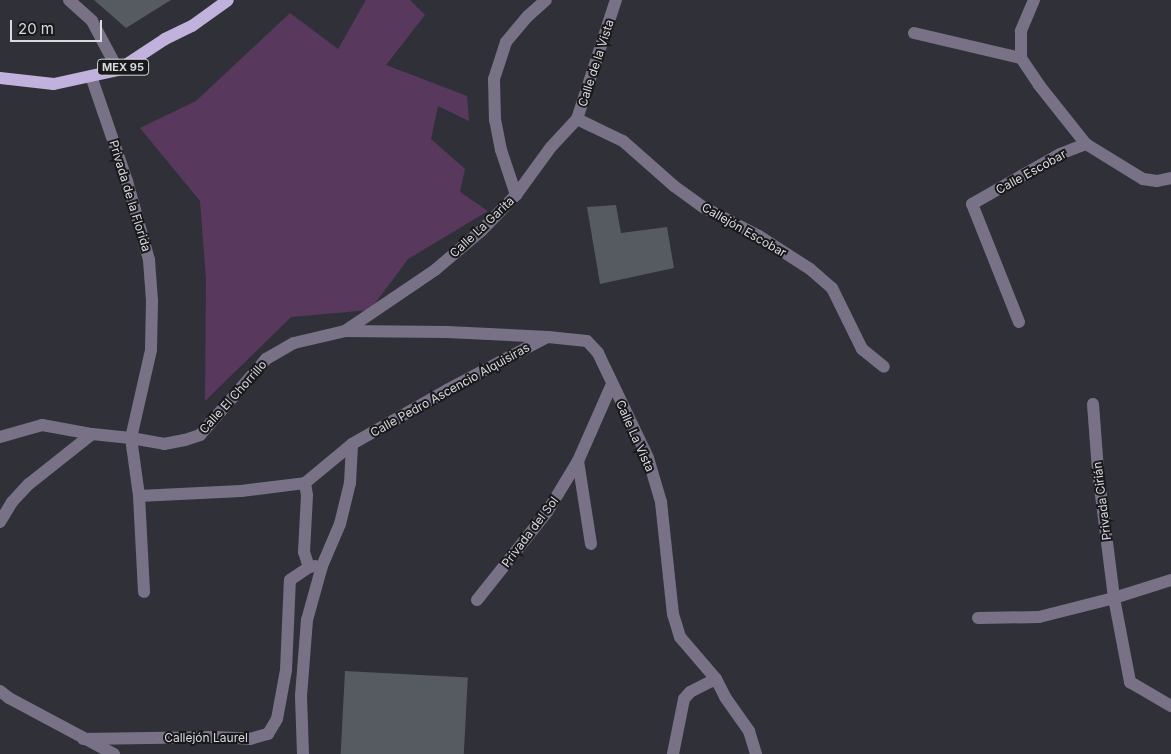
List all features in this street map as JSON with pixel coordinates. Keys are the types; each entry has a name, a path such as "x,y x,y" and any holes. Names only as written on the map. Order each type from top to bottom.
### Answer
{"main road":[{"name":"MEX 95","path":"0,78 54,84 118,70 165,40 192,26 228,0"}],"street":[{"path":"69,0 92,21 118,70"},
{"name":"Calle La Garita","path":"345,331 435,270 481,231 516,195 499,142 495,120 494,79 506,42 528,16 546,0"},
{"name":"Calle de la Vista","path":"516,195 551,147 577,119 616,0"},
{"path":"1034,0 1021,31 1021,58 1039,85 1086,144 1143,179 1156,181 1171,178"},
{"path":"914,33 1021,58"},
{"name":"Privada de la Florida","path":"91,76 127,181 149,260 152,302 151,350 131,438"},
{"name":"Callejón Escobar","path":"577,119 623,141 674,186 703,207 760,236 810,269 832,288 862,349 884,367"},
{"name":"Calle Escobar","path":"1019,322 972,204 1060,154 1086,144"},
{"name":"Calle El Chorrillo","path":"0,437 42,425 164,444 200,435 266,359 294,343 345,331"},
{"name":"Calle La Vista","path":"345,331 548,336 587,341 598,353 648,458 661,502 673,614 680,638 716,679 726,698 749,731 756,754"},
{"name":"Calle Pedro Ascencio Alquisiras","path":"305,483 352,444 548,336"},
{"name":"Privada del Sol","path":"477,600 547,512 578,461 612,384"},
{"name":"Privada Cirián","path":"1093,404 1098,471 1114,598 1130,682 1171,706"},
{"path":"0,522 12,502 29,484 92,434"},
{"path":"131,438 139,496 144,592"},
{"path":"303,754 301,696 307,620 322,566 340,524 350,483 352,444"},
{"path":"578,461 591,544"},
{"path":"139,496 241,491 305,483 307,496 304,552 309,567 322,566"},
{"name":"Callejón Laurel","path":"83,739 215,737 250,739 268,734 276,719 286,670 290,580 309,567"},
{"path":"978,618 1040,616 1114,598 1171,580"},
{"path":"673,754 684,699 690,692 716,679"},
{"path":"0,691 83,739 114,754"}],"shaded area":[{"path":"366,0 410,0 425,15 386,65 467,96 469,121 438,106 431,139 465,169 460,192 488,211 408,259 370,310 291,317 205,401 206,279 200,201 140,128 196,101 290,13 338,49"}],"building":[{"path":"94,0 171,0 126,28"},
{"path":"616,205 621,233 667,227 674,268 600,284 587,207"},
{"path":"345,671 468,677 464,754 341,754"}]}
